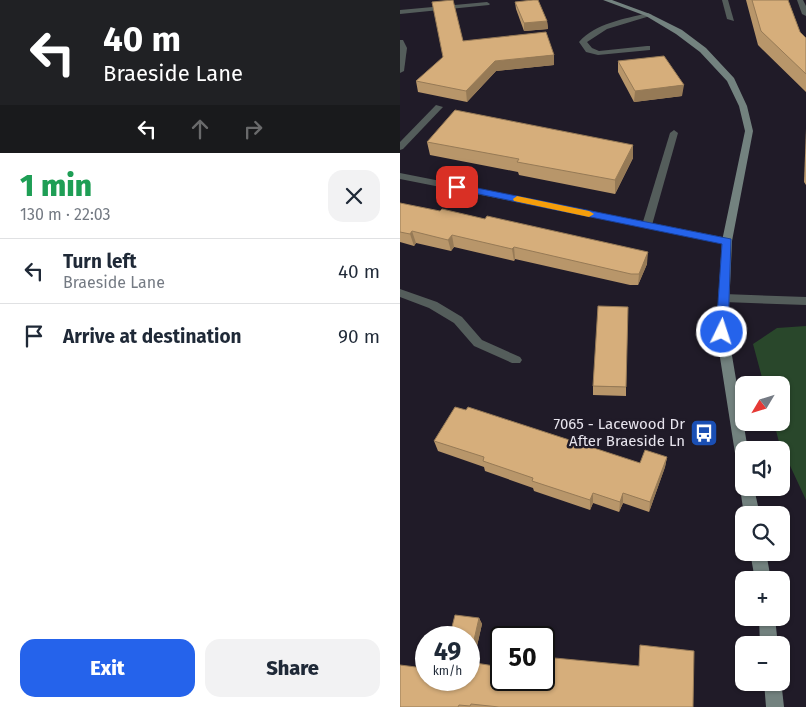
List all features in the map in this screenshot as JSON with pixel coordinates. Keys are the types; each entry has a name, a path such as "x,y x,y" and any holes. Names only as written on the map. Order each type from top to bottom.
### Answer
{"main road":[{"path":"606,0 648,15 679,32 703,50 731,80 743,106 749,130 727,241 722,332 740,441"},
{"path":"774,691 775,707"}],"street":[{"path":"725,0 732,19"},
{"path":"800,0 806,14"},
{"path":"400,12 487,4"},
{"path":"646,48 598,53 589,50 583,42 589,35 648,15"},
{"path":"400,42 403,48 400,71"},
{"path":"400,147 439,107"},
{"path":"647,225 674,133"},
{"path":"400,176 727,241"},
{"path":"400,293 434,306 458,320 478,343 516,360"},
{"path":"724,298 806,301"}],"green space":[{"path":"806,326 806,500 790,466 790,441 779,441 776,431 790,431 790,376 762,376 753,344 777,328"}],"building":[{"path":"453,0 463,41 546,32 554,55 495,61 466,91 416,81 443,57 432,2"},
{"path":"538,0 547,21 524,23 515,2"},
{"path":"752,0 788,0 800,32 806,38 806,74 761,31"},
{"path":"664,56 684,85 635,91 618,61"},
{"path":"455,110 633,145 615,180 517,162 519,159 427,142"},
{"path":"400,203 440,211 442,209 485,219 487,216 648,252 639,274 631,274 452,235 448,240 412,231 410,234 400,232"},
{"path":"598,306 628,307 626,387 593,386"},
{"path":"455,407 466,410 468,407 640,463 645,450 667,457 650,502 623,493 620,502 593,493 590,500 532,481 533,478 483,461 484,457 434,441"},
{"path":"455,615 479,618 477,626 452,626"},
{"path":"640,645 694,651 693,707 499,707 471,704 470,706 459,705 458,707 400,707 400,665 415,667 415,691 480,691 480,664 490,665 490,691 555,691 555,658 639,666"}],"slow traffic":[{"path":"517,199 589,214"}],"place":[{"name":"7065 - Lacewood Dr After Braeside Ln","path":"704,433"}],"route":[{"path":"457,187 727,241 722,332"}]}
